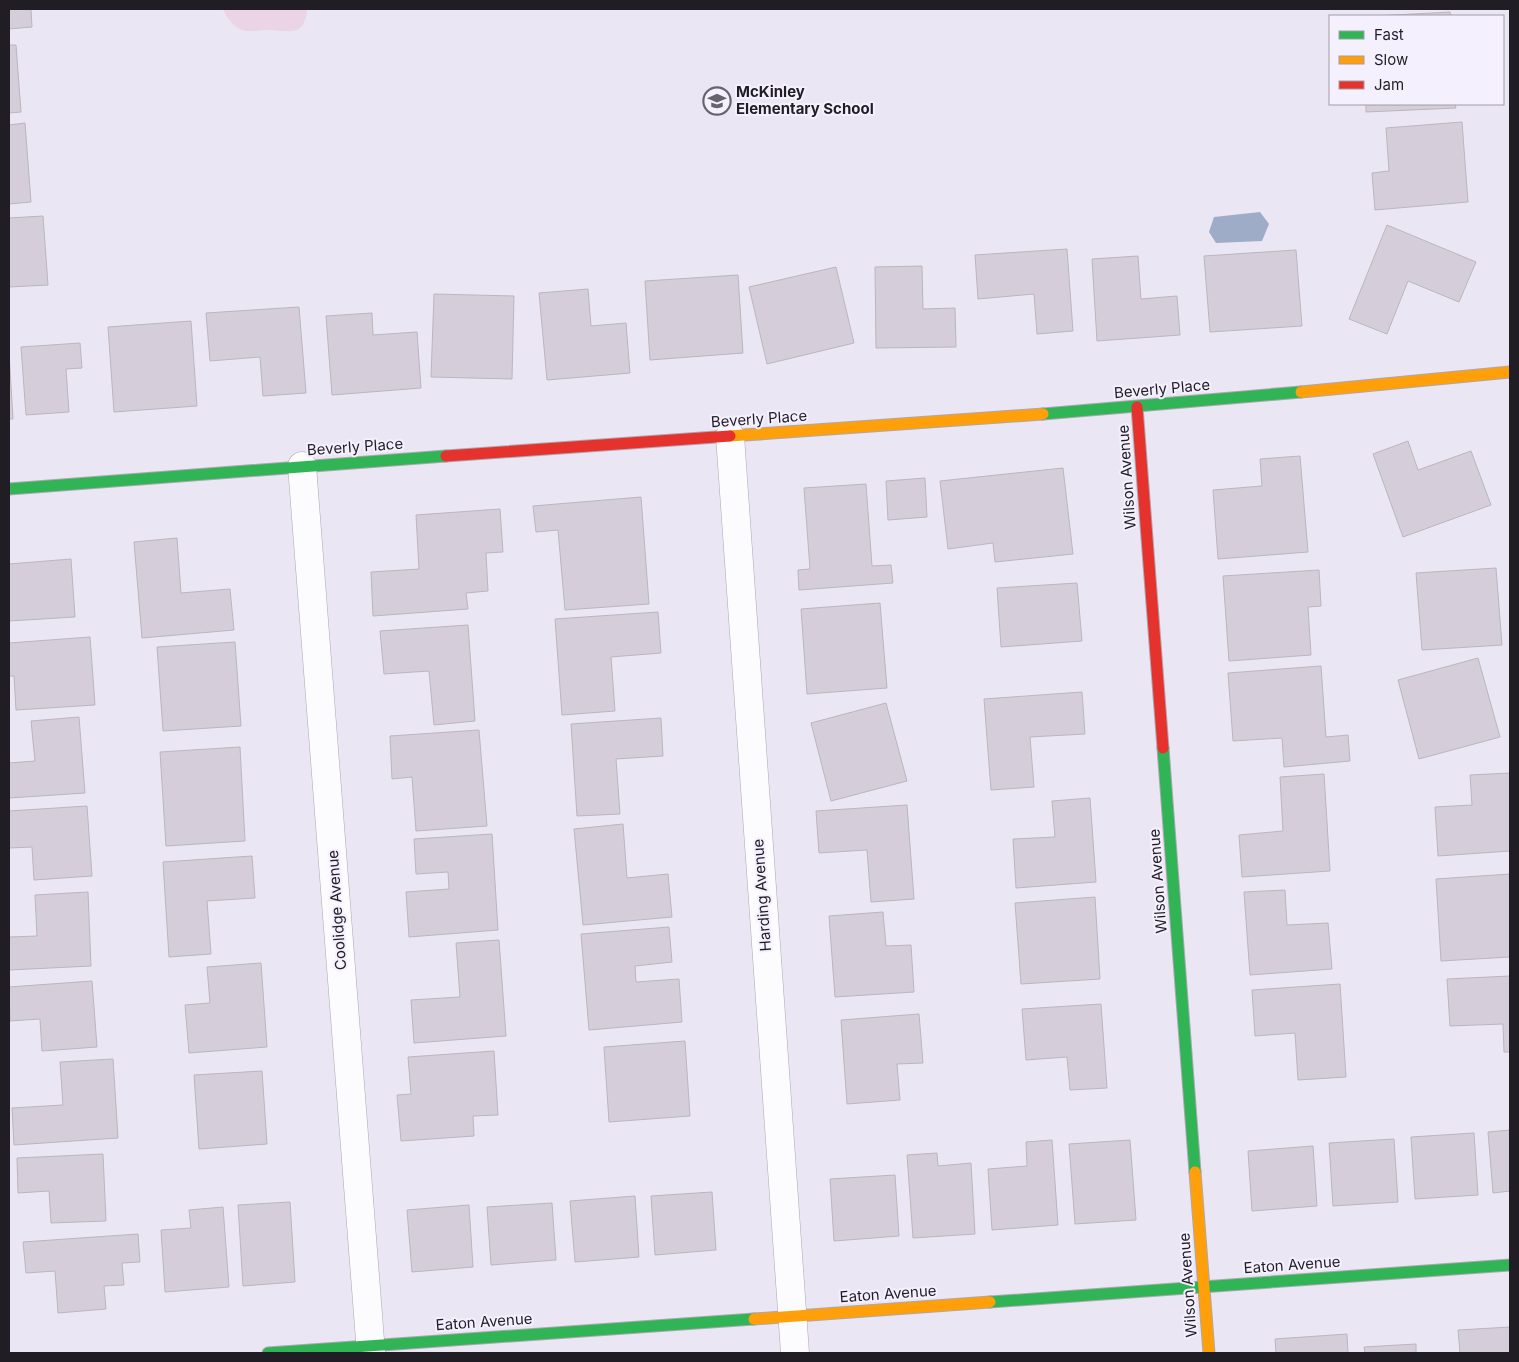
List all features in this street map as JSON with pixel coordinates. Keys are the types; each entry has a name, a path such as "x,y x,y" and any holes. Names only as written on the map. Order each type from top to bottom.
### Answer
{"street":[{"name":"Beverly Place","path":"9,489 302,466 1137,407 1510,372"},
{"name":"Wilson Avenue","path":"1137,407 1209,1353"},
{"name":"Harding Avenue","path":"730,436 795,1353"},
{"name":"Coolidge Avenue","path":"302,466 371,1349"},
{"name":"Eaton Avenue","path":"268,1353 371,1349 792,1315 1510,1266"}],"shaded area":[{"path":"223,9 307,9 303,25 293,31 250,31 243,30 232,23"}],"water":[{"path":"1260,212 1269,224 1262,241 1216,243 1209,232 1214,217"}],"building":[{"path":"9,9 31,9 32,27 9,29"},
{"path":"1450,12 1451,15 1394,15"},
{"path":"9,45 16,45 21,112 9,113"},
{"path":"1366,105 1455,105 1456,108 1366,112"},
{"path":"1462,122 1468,202 1375,210 1372,173 1389,171 1386,128"},
{"path":"25,123 31,202 9,204 9,125"},
{"path":"43,216 48,285 9,287 9,218"},
{"path":"1387,225 1476,262 1459,302 1408,281 1387,334 1349,319"},
{"path":"1067,249 1073,331 1037,334 1034,294 978,299 975,255"},
{"path":"1296,250 1302,326 1210,332 1204,256"},
{"path":"1138,256 1141,299 1177,296 1180,335 1097,341 1092,259"},
{"path":"922,266 923,309 955,308 956,347 876,348 875,267"},
{"path":"836,267 854,343 767,364 749,287"},
{"path":"738,275 743,353 650,360 645,281"},
{"path":"588,289 591,326 626,323 630,373 547,380 539,293"},
{"path":"434,294 514,296 512,379 431,377"},
{"path":"299,307 306,393 263,396 260,357 210,361 206,313"},
{"path":"372,313 373,335 417,332 421,388 332,395 326,316"},
{"path":"191,321 197,406 114,412 108,327"},
{"path":"80,343 82,368 66,369 69,412 26,415 21,347"},
{"path":"9,352 13,419 9,419"},
{"path":"1408,441 1418,470 1471,451 1491,505 1403,537 1373,454"},
{"path":"1300,456 1308,552 1218,559 1213,490 1262,486 1260,459"},
{"path":"1063,468 1073,554 995,562 993,543 948,549 940,481"},
{"path":"925,478 927,517 888,520 886,481"},
{"path":"866,484 872,566 891,565 893,583 799,590 798,570 810,569 804,488"},
{"path":"641,497 649,604 565,610 558,530 536,532 533,506"},
{"path":"500,509 503,552 486,553 488,591 466,593 468,609 373,616 371,572 419,569 416,515"},
{"path":"177,538 181,593 230,589 234,630 142,638 134,542"},
{"path":"71,559 75,617 9,621 9,564"},
{"path":"1496,568 1502,645 1422,650 1416,573"},
{"path":"1319,570 1321,606 1308,607 1311,655 1229,661 1223,576"},
{"path":"1077,583 1082,641 1001,647 997,588"},
{"path":"880,603 887,688 807,694 801,609"},
{"path":"658,612 661,653 611,657 615,711 562,715 555,619"},
{"path":"468,625 475,721 434,725 429,671 384,674 380,631"},
{"path":"90,637 95,705 16,710 14,676 9,676 9,643"},
{"path":"235,642 241,726 163,731 157,647"},
{"path":"1478,658 1500,737 1419,759 1398,680"},
{"path":"1321,666 1326,737 1348,735 1350,761 1284,767 1282,738 1233,741 1228,673"},
{"path":"1082,692 1085,734 1030,737 1034,787 991,790 984,699"},
{"path":"886,703 907,781 831,801 811,723"},
{"path":"79,717 85,793 9,798 9,763 35,761 31,721"},
{"path":"661,718 663,756 616,759 620,814 577,816 571,724"},
{"path":"479,730 487,826 416,831 412,777 392,779 390,736"},
{"path":"240,747 245,841 166,846 160,752"},
{"path":"1510,773 1510,851 1438,856 1435,807 1472,805 1470,775"},
{"path":"1324,774 1330,871 1242,877 1239,835 1283,831 1280,777"},
{"path":"1090,798 1096,882 1016,888 1013,839 1055,837 1052,801"},
{"path":"907,805 914,899 871,902 867,850 819,853 816,811"},
{"path":"87,806 92,876 34,880 32,847 9,848 9,811"},
{"path":"623,824 627,878 668,874 672,917 583,925 574,829"},
{"path":"492,834 498,930 409,937 406,892 449,889 448,872 416,874 414,839"},
{"path":"252,856 255,898 207,901 211,954 169,957 163,862"},
{"path":"1510,874 1510,957 1441,961 1436,879"},
{"path":"1285,890 1287,925 1328,923 1332,969 1250,975 1244,892"},
{"path":"88,892 91,966 9,970 9,937 37,936 35,895"},
{"path":"1095,897 1100,979 1021,984 1015,903"},
{"path":"883,912 886,946 911,945 914,992 835,997 829,916"},
{"path":"669,927 672,962 635,966 636,982 679,979 682,1022 589,1030 581,934"},
{"path":"499,940 506,1036 414,1043 411,1000 460,997 456,943"},
{"path":"261,963 267,1047 189,1053 185,1005 210,1003 207,967"},
{"path":"1510,976 1510,1052 1504,1052 1503,1024 1450,1026 1447,979"},
{"path":"92,981 97,1047 42,1051 40,1019 10,1021 9,987"},
{"path":"1340,984 1346,1077 1298,1080 1295,1033 1255,1036 1252,990"},
{"path":"1101,1004 1107,1088 1070,1090 1067,1057 1026,1060 1022,1009"},
{"path":"919,1014 923,1063 897,1064 900,1100 847,1104 841,1020"},
{"path":"685,1041 690,1116 609,1122 604,1047"},
{"path":"494,1051 498,1115 473,1116 474,1136 401,1141 397,1095 411,1094 408,1057"},
{"path":"113,1059 118,1138 14,1145 12,1108 63,1105 60,1062"},
{"path":"262,1071 267,1144 199,1149 194,1075"},
{"path":"1510,1130 1510,1191 1493,1193 1488,1132"},
{"path":"1474,1133 1478,1195 1415,1199 1411,1137"},
{"path":"1394,1139 1398,1202 1333,1206 1329,1143"},
{"path":"1052,1140 1058,1225 992,1230 988,1169 1027,1166 1026,1142"},
{"path":"1130,1140 1136,1220 1075,1224 1069,1144"},
{"path":"1313,1146 1317,1206 1252,1211 1248,1151"},
{"path":"937,1153 938,1166 971,1163 975,1234 913,1238 907,1155"},
{"path":"103,1154 106,1221 51,1223 49,1191 18,1193 17,1158"},
{"path":"895,1175 899,1236 834,1241 830,1179"},
{"path":"712,1192 716,1250 655,1255 651,1196"},
{"path":"635,1196 639,1257 575,1262 570,1201"},
{"path":"290,1202 295,1282 243,1286 238,1205"},
{"path":"552,1203 556,1260 491,1265 487,1207"},
{"path":"469,1205 473,1267 412,1272 407,1210"},
{"path":"223,1207 229,1287 165,1292 161,1230 191,1228 189,1210"},
{"path":"138,1234 140,1262 122,1263 124,1285 104,1286 106,1309 58,1313 55,1271 26,1273 23,1242"},
{"path":"1510,1327 1510,1353 1460,1353 1458,1330"},
{"path":"1347,1334 1348,1353 1276,1353 1275,1339"},
{"path":"1416,1344 1416,1353 1365,1353 1364,1347"}],"traffic: fast":[{"path":"1043,414 1301,392"},
{"path":"9,489 446,456"},
{"path":"1163,748 1195,1172"},
{"path":"990,1302 1510,1265"},
{"path":"268,1353 754,1319"}],"traffic: slow":[{"path":"1301,392 1510,372"},
{"path":"730,436 1043,414"},
{"path":"1195,1172 1209,1353"},
{"path":"754,1319 990,1302"}],"traffic: jam":[{"path":"1137,407 1163,748"},
{"path":"446,456 730,436"}],"place":[{"name":"McKinley Elementary School","path":"717,101"}]}
